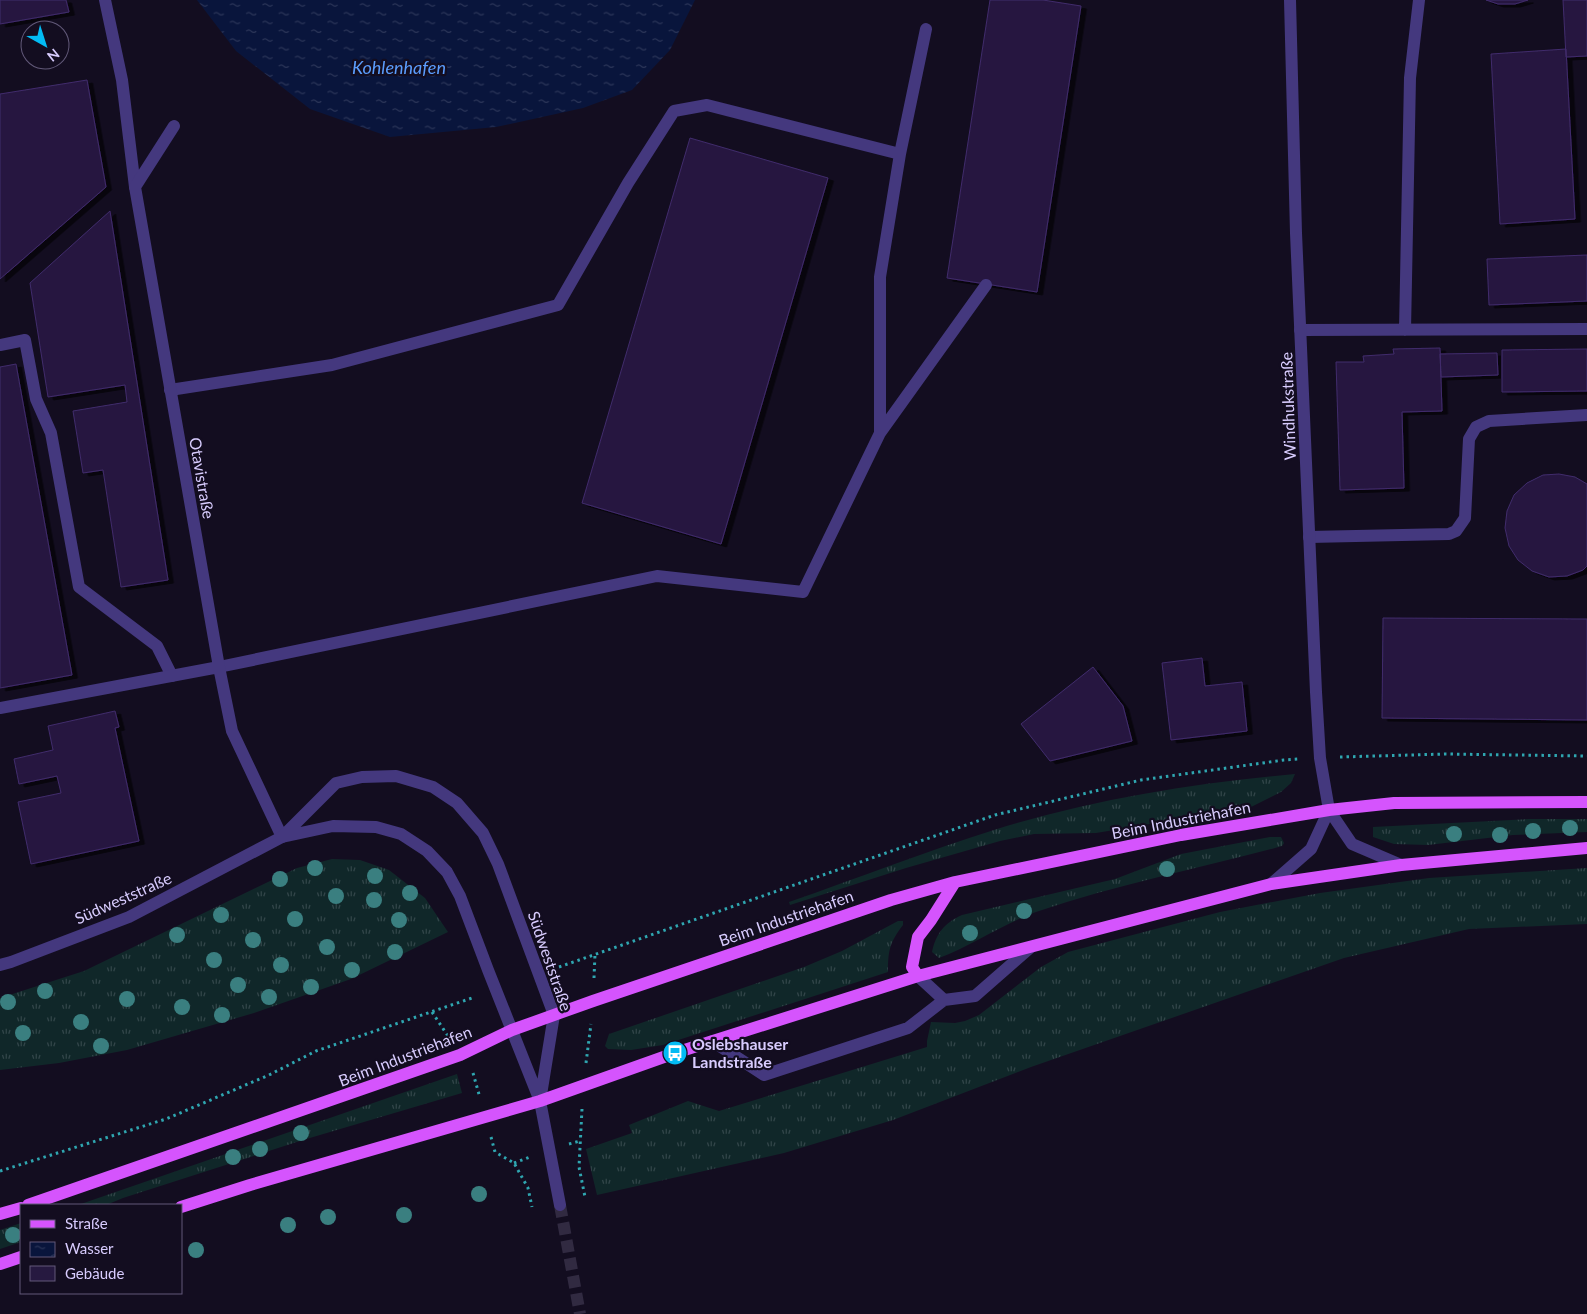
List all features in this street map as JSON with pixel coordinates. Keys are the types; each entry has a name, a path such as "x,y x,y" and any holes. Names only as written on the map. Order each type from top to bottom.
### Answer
{"main road":[{"name":"Beim Industriehafen","path":"31,1204 460,1055 512,1030 554,1015 882,903 954,882 1181,835 1329,810 1394,803 1587,802"},
{"path":"182,1207 250,1185 540,1101 712,1041 918,976 1271,884 1401,865 1587,848"},
{"path":"918,976 912,967 918,937 931,920 954,882"},
{"path":"0,1214 20,1208"},
{"path":"0,1264 20,1258"}],"street":[{"name":"Otavistraße","path":"105,0 122,80 135,187 219,667 232,731 282,837"},
{"name":"Windhukstraße","path":"1290,0 1296,233 1320,758 1329,810 1352,844 1401,865"},
{"path":"1405,330 1410,78 1419,0"},
{"path":"880,434 880,277 900,154 926,29"},
{"path":"170,390 332,365 558,305 628,183 674,111 707,105 900,154"},
{"path":"135,187 174,126"},
{"path":"0,708 219,667 657,576 803,592 880,434 986,284"},
{"path":"1300,330 1587,329"},
{"path":"0,345 25,340 36,399 51,433 79,587 157,646 172,676"},
{"path":"1310,537 1449,534 1456,531 1465,518 1469,439 1476,427 1489,421 1587,415"},
{"name":"Südweststraße","path":"282,837 336,783 362,777 396,776 433,786 457,803 483,833 498,864 554,1015 540,1101"},
{"path":"1271,884 1311,849 1329,810"},
{"name":"Südweststraße","path":"0,964 11,962 129,917 282,837 334,826 376,826 401,834 427,851 447,872 460,896 540,1101"},
{"path":"712,1041 764,1075 908,1028 944,1000 975,996 1031,947"},
{"path":"918,976 944,1000"},
{"path":"540,1101 560,1205"}],"path":[{"path":"595,954 995,815 1141,780 1284,760 1320,758 1445,754 1587,756"},
{"path":"0,1170 166,1119 270,1075 316,1051 432,1012"}],"green space":[{"path":"1295,774 1291,783 1281,792 1251,807 1096,833 1034,834 1000,841 906,868 790,905 789,902 971,837 1034,818 1182,787"},
{"path":"1529,819 1587,819 1587,832 1513,835 1428,845 1394,844 1373,837 1373,827"},
{"path":"1270,837 1281,837 1284,843 1282,846 1275,848 1127,885 1039,911 939,958 932,952 939,934 946,925 962,915 1115,879 1181,854"},
{"path":"332,859 360,860 389,870 425,898 448,932 351,979 254,1013 127,1050 59,1063 0,1070 0,998 84,971 297,868"},
{"path":"1587,868 1587,924 1469,929 1344,958 1031,1067 893,1120 784,1153 597,1195 586,1149 632,1133 629,1125 688,1101 719,1111 927,1047 931,1022 955,1023 979,1015 1041,967 1068,952 1220,912 1320,893 1429,878"},
{"path":"898,921 903,921 903,925 895,936 891,947 888,972 663,1045 631,1050 608,1049 605,1046 609,1034 804,967 842,951"},
{"path":"457,1074 462,1093 303,1140 108,1204 81,1204"},
{"path":"20,1223 20,1242 0,1249 0,1230"}],"water":[{"name":"Kohlenhafen","path":"197,0 695,0 670,50 632,90 583,108 496,127 390,137 310,109 236,51"}],"building":[{"path":"0,0 66,0 69,12 0,24"},
{"path":"990,0 1043,0 1081,6 1037,292 947,278"},
{"path":"1486,0 1528,0 1515,4 1498,4"},
{"path":"1563,0 1587,0 1587,56 1566,57"},
{"path":"1566,49 1575,219 1500,224 1491,54"},
{"path":"87,80 106,187 0,279 0,94"},
{"path":"690,138 828,178 721,544 582,503"},
{"path":"110,211 168,580 121,587 103,470 83,473 73,411 127,402 125,385 48,397 30,283"},
{"path":"1587,255 1587,301 1489,305 1487,259"},
{"path":"1440,348 1442,411 1402,412 1404,488 1340,490 1336,362 1364,362 1363,356 1394,354 1393,349"},
{"path":"1587,349 1587,391 1502,392 1502,350"},
{"path":"1497,353 1498,375 1441,377 1440,354"},
{"path":"16,364 72,675 0,688 0,367"},
{"path":"1559,474 1575,477 1587,484 1587,566 1583,570 1567,576 1549,577 1532,571 1518,560 1509,546 1505,528 1507,511 1514,495 1527,483 1543,475"},
{"path":"1383,618 1587,619 1587,720 1382,718"},
{"path":"1202,658 1205,686 1242,682 1247,731 1171,740 1162,663"},
{"path":"1093,667 1123,706 1132,741 1050,761 1021,724"},
{"path":"115,711 119,727 115,728 139,841 31,864 18,802 61,793 57,776 19,784 14,759 53,750 48,726"}],"tunnel":[{"path":"560,1205 580,1314"}],"place":[{"name":"Oslebshauser Landstraße","path":"675,1053"}]}
